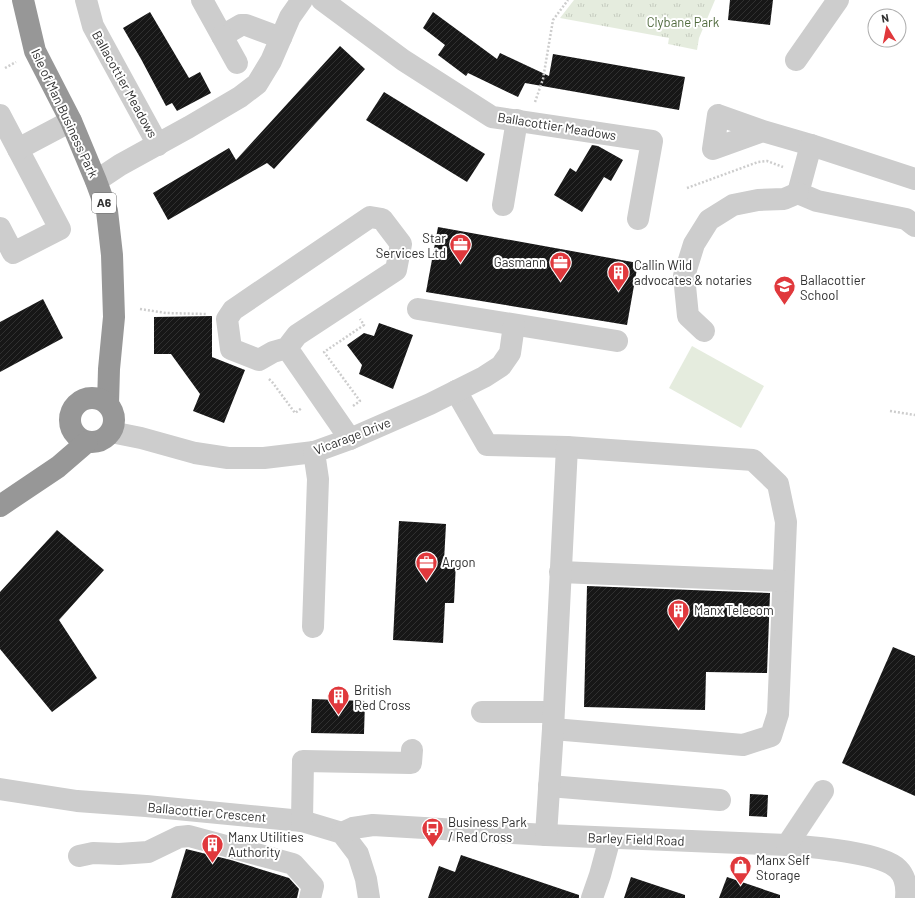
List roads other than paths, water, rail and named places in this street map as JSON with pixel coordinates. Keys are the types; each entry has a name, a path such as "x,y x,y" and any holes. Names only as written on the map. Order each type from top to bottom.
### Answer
{"highway":[{"name":"Isle of Man Business Park","path":"23,0 35,51 71,121 107,211 112,255 114,318 109,369 107,413"},
{"path":"85,398 107,413 105,439 96,442 80,438 69,424 70,414 76,404 85,398"},
{"path":"0,506 58,467 80,438"}],"street":[{"name":"Ballacottier Meadows","path":"86,0 93,26 158,145"},
{"path":"202,0 237,63"},
{"name":"Ballacottier Meadows","path":"96,181 107,173 234,100 257,84 271,61 290,17 302,0"},
{"name":"Ballacottier Meadows","path":"322,0 403,60 492,117 652,141 638,219"},
{"path":"796,60 838,0"},
{"path":"222,36 241,25 246,25 281,38"},
{"path":"0,115 60,229 13,253 0,228"},
{"path":"18,149 71,121"},
{"path":"503,205 523,121"},
{"path":"763,131 915,180"},
{"path":"704,331 680,320 684,276 694,244 710,220 733,206 758,200 784,199 800,184 811,146"},
{"path":"800,184 817,201 906,219 915,226"},
{"path":"370,216 382,218 400,244 396,270 297,335 288,348 273,352 259,360 231,349 227,319 233,310 370,216"},
{"path":"418,309 617,341"},
{"name":"Vicarage Drive","path":"107,413 141,438 196,453 228,458 264,458 314,452 350,439 430,404 484,377 501,366 510,353 514,324"},
{"path":"288,348 350,439"},
{"path":"456,391 488,445 567,447 753,460 778,484 786,522 778,714 771,736 743,745 482,712"},
{"path":"546,835 567,447"},
{"path":"313,627 318,480 314,452"},
{"path":"560,572 784,581"},
{"path":"302,821 303,761 411,763 412,750"},
{"path":"549,786 720,800"},
{"name":"Ballacottier Crescent","path":"0,789 77,802 146,806 302,821 342,833"},
{"path":"787,845 823,791"},
{"name":"Barley Field Road","path":"342,833 353,828 373,825 546,835 787,845 822,848 865,855 884,862 898,869 909,886"},
{"path":"342,833 358,854 366,879 369,898"},
{"path":"79,856 93,853 119,854 148,852 179,837 189,836 293,864 313,886 310,898"},
{"path":"592,898 610,838"}],"place":[{"name":"Star Services Ltd","path":"461,264"},
{"name":"Gasmann","path":"561,282"},
{"name":"Callin Wild advocates & notaries","path":"618,292"},
{"name":"Ballacottier School","path":"785,306"},
{"name":"Argon","path":"426,582"},
{"name":"Manx Telecom","path":"678,630"},
{"name":"British Red Cross","path":"338,716"},
{"name":"Business Park / Red Cross","path":"432,848"},
{"name":"Manx Utilities Authority","path":"213,864"},
{"name":"Manx Self Storage","path":"741,886"}],"park label":[{"name":"Clybane Park","path":"683,22"}]}
